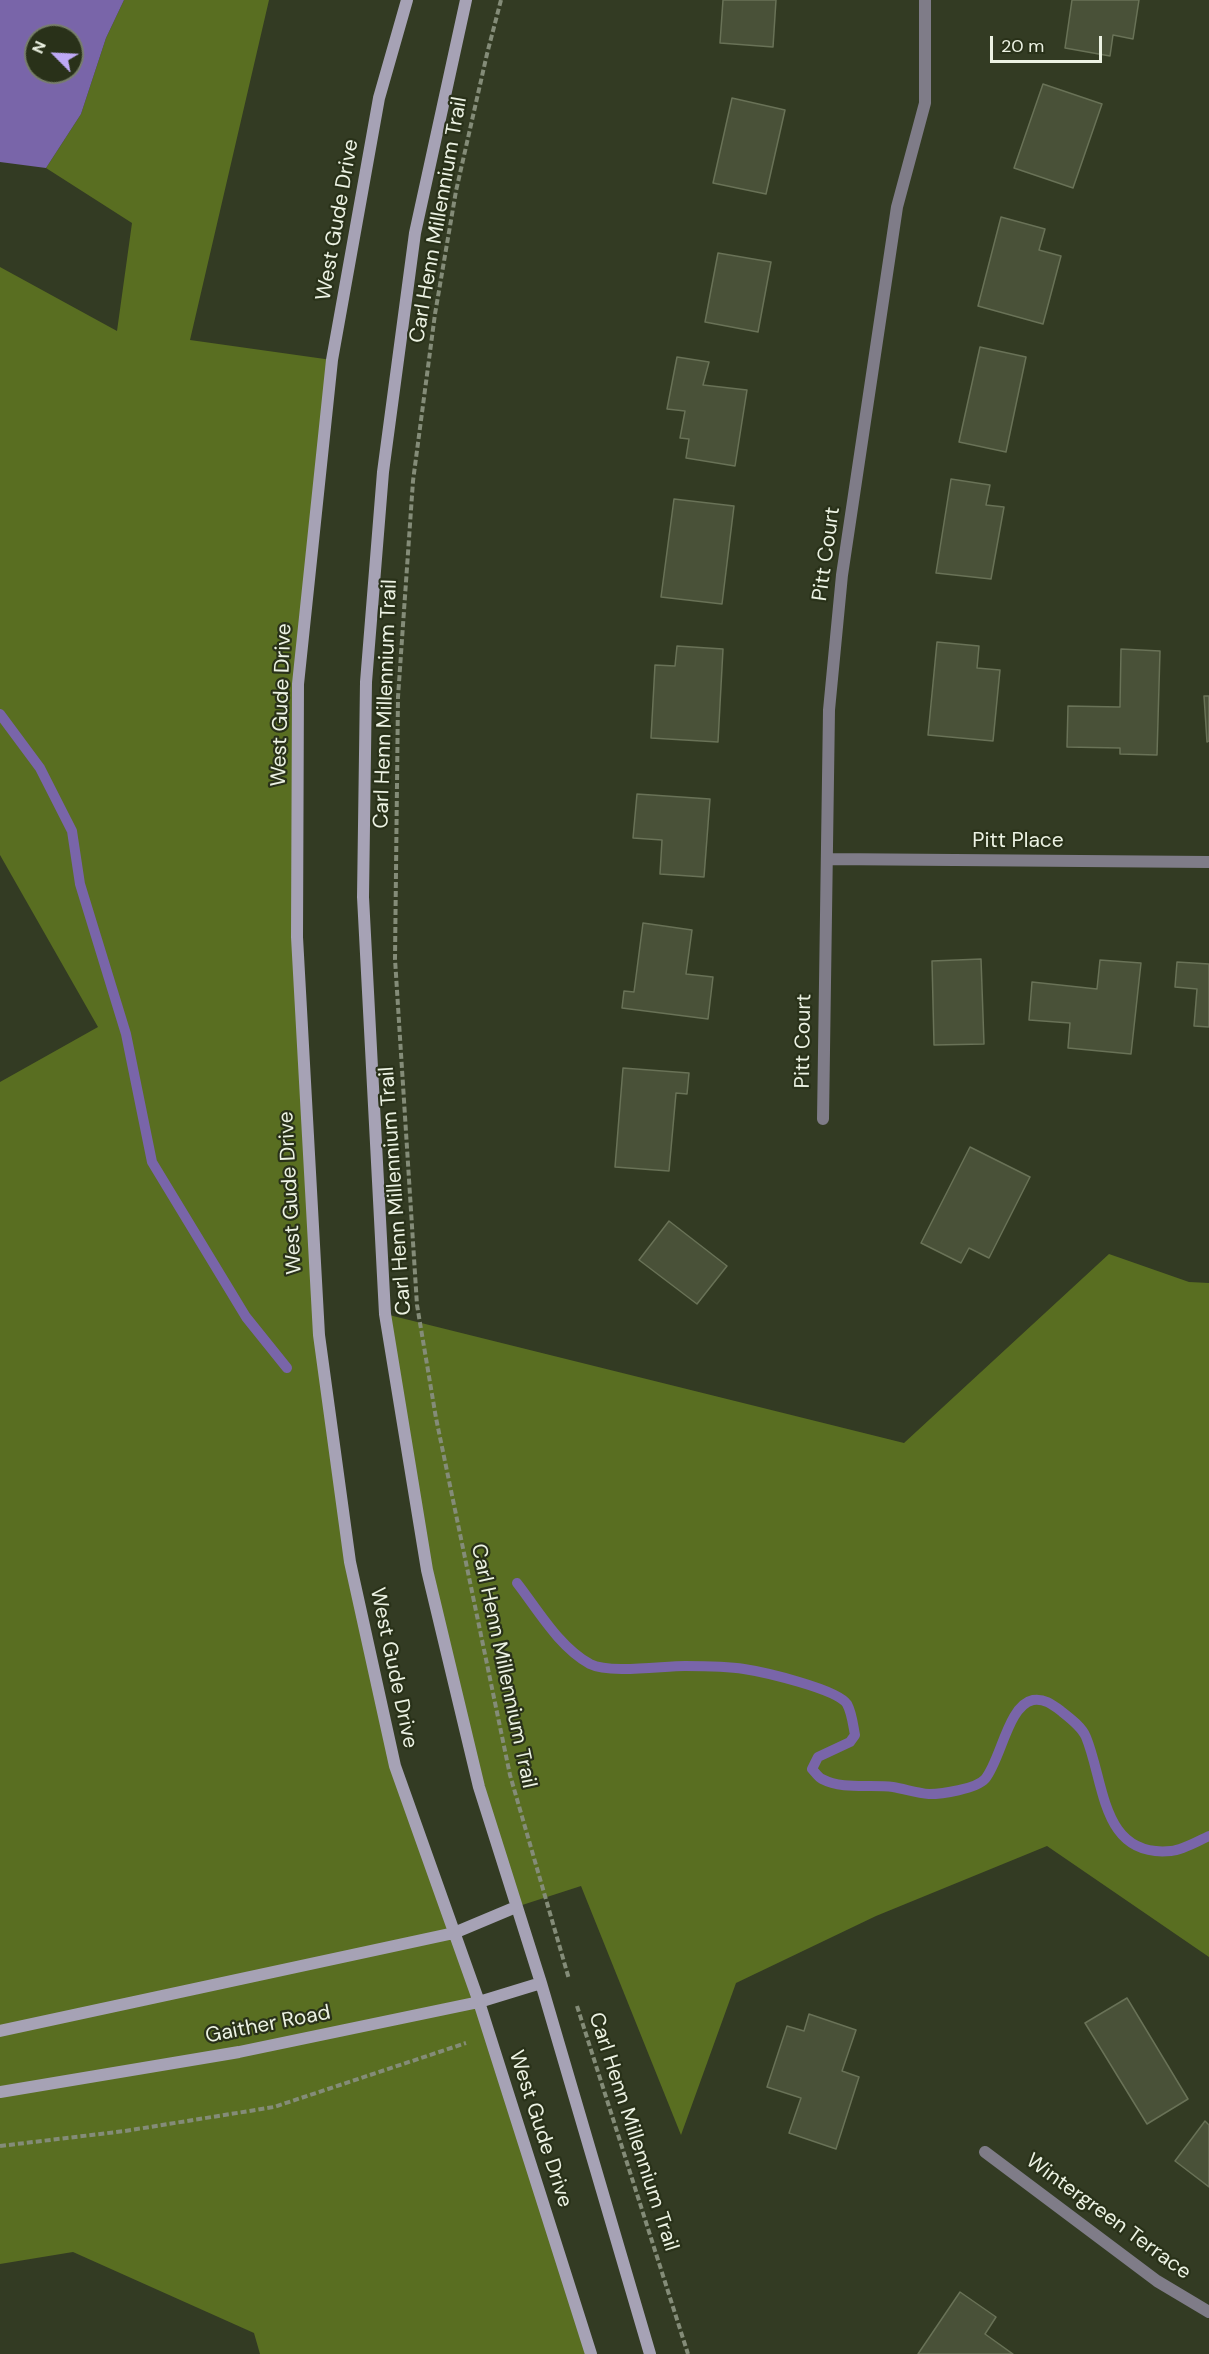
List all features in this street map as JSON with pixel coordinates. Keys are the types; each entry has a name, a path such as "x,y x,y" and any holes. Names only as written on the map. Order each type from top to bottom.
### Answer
{"main road":[{"name":"West Gude Drive","path":"407,0 379,98 332,360 298,684 297,937 319,1335 350,1562 395,1766 479,2002 591,2354"},
{"name":"West Gude Drive","path":"466,0 415,233 383,472 366,682 363,897 385,1314 427,1570 478,1787 541,1983 650,2354"},
{"path":"0,2031 454,1933 516,1907"},
{"name":"Gaither Road","path":"0,2092 239,2052 479,2002 541,1983"}],"street":[{"name":"Pitt Court","path":"823,1119 829,710 842,575 897,207 925,103 926,0"},
{"name":"Pitt Place","path":"827,859 1209,862"},
{"name":"Wintergreen Terrace","path":"985,2152 1157,2281 1209,2312"}],"path":[{"name":"Carl Henn Millennium Trail","path":"501,0 456,191 435,314 413,481 398,697 394,959 417,1305 436,1418 510,1775 571,1986"},
{"name":"Carl Henn Millennium Trail","path":"574,1997 687,2354"},
{"path":"551,2016 578,2008"},
{"path":"0,2146 125,2131 274,2107 489,2035"}],"green space":[{"path":"124,0 269,0 190,340 332,360 298,684 297,937 319,1335 350,1562 395,1766 591,2354 260,2354 254,2333 73,2252 0,2264 0,1082 98,1027 0,855 0,267 117,331 132,223 46,168 81,114 106,38"},
{"path":"1109,1254 1189,1282 1209,1283 1209,1957 1047,1846 876,1916 736,1983 681,2135 581,1886 516,1907 427,1570 385,1314 904,1443"}],"shaded area":[{"path":"0,0 124,0 106,38 81,114 46,168 0,162"}],"building":[{"path":"723,0 776,0 773,47 720,43"},
{"path":"1072,0 1139,0 1133,39 1113,35 1110,56 1065,48"},
{"path":"1043,84 1102,104 1073,188 1014,168"},
{"path":"732,98 785,110 766,194 713,183"},
{"path":"1001,217 1045,229 1039,250 1061,256 1043,324 978,306"},
{"path":"718,253 771,262 758,332 705,322"},
{"path":"980,347 1026,357 1006,452 959,442"},
{"path":"677,357 709,362 703,385 747,390 735,466 686,458 689,439 680,438 685,411 667,409"},
{"path":"951,479 990,485 986,505 1004,507 991,579 936,573"},
{"path":"674,499 734,506 722,604 661,597"},
{"path":"937,642 979,646 977,668 1000,670 993,741 928,735"},
{"path":"677,646 723,649 718,742 651,738 655,665 675,666"},
{"path":"1121,649 1160,651 1157,755 1120,754 1120,748 1067,747 1068,706 1120,707"},
{"path":"1204,696 1209,696 1209,741 1207,742"},
{"path":"637,794 710,799 704,877 660,874 662,840 633,838"},
{"path":"643,923 692,930 686,974 713,977 708,1019 622,1008 624,991 634,992"},
{"path":"981,959 984,1044 934,1045 932,961"},
{"path":"1100,960 1141,963 1131,1054 1068,1048 1070,1023 1029,1020 1032,982 1097,989"},
{"path":"1177,962 1209,964 1209,1027 1194,1026 1197,989 1175,987"},
{"path":"623,1068 689,1073 687,1094 676,1093 669,1171 615,1167"},
{"path":"970,1147 1030,1177 989,1258 969,1248 961,1263 921,1243"},
{"path":"669,1221 727,1266 697,1304 639,1260"},
{"path":"1127,1998 1188,2099 1147,2124 1085,2023"},
{"path":"809,2014 856,2030 842,2071 859,2077 836,2149 789,2133 801,2098 767,2087 787,2026 804,2031"},
{"path":"1205,2121 1209,2125 1209,2187 1175,2161"},
{"path":"960,2292 996,2317 985,2334 1013,2354 918,2354"}],"waterway":[{"path":"0,714 40,768 72,831 80,884 126,1034 152,1162 246,1317 287,1368"},
{"path":"517,1583 568,1648 590,1664 610,1669 685,1666 737,1668 799,1682 841,1698 849,1708 855,1735 850,1742 818,1757 812,1769 821,1778 830,1782 848,1786 893,1787 929,1794 974,1786 981,1783 991,1770 1017,1712 1024,1704 1033,1700 1041,1700 1061,1711 1084,1733 1109,1814 1118,1830 1131,1843 1148,1850 1171,1851 1209,1836"}]}
